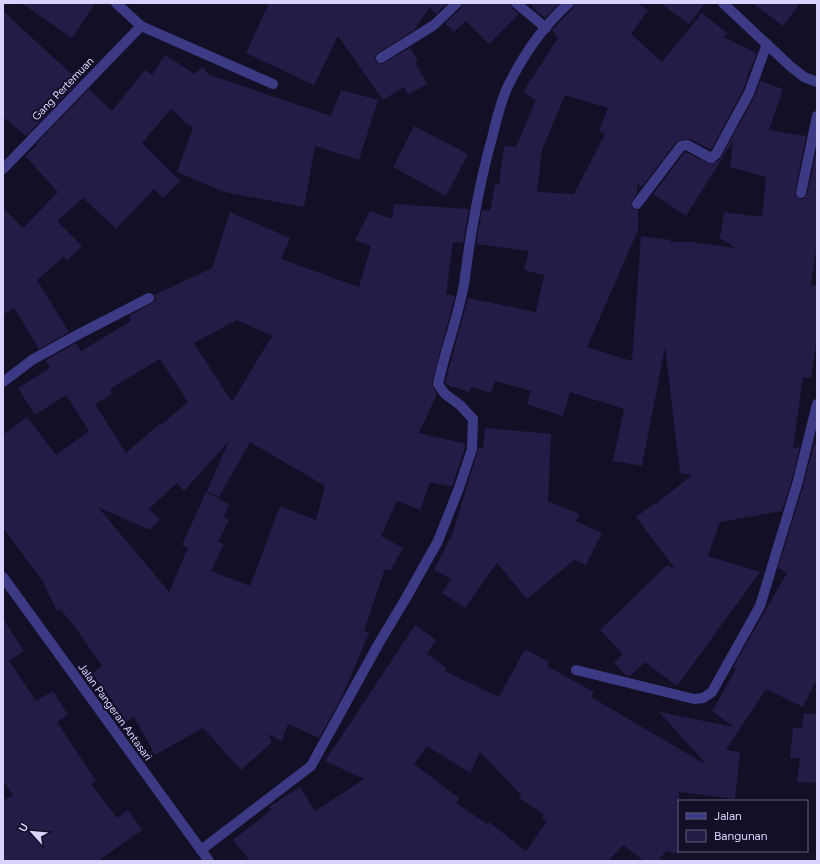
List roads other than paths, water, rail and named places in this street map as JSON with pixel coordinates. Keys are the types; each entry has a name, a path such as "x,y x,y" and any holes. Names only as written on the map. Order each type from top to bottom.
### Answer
{"street":[{"path":"116,3 141,26 273,84"},
{"path":"380,58 434,24 457,3"},
{"path":"516,3 546,28"},
{"path":"201,850 311,766 379,643 438,541 459,488 472,449 473,419 460,405 445,394 438,384 441,367 464,285 477,202 498,111 507,89 519,67 554,16 569,3"},
{"path":"723,3 790,66 804,77 817,82"},
{"name":"Gang Pertemuan","path":"3,169 141,26"},
{"path":"637,204 681,146 687,145 711,158 716,154 747,98 767,44"},
{"path":"801,193 817,116"},
{"path":"3,382 32,360 149,298"},
{"path":"576,670 694,699 703,698 712,692 760,606 798,481 817,404"},
{"name":"Jalan Pangeran Antasari","path":"3,577 209,861"}]}
